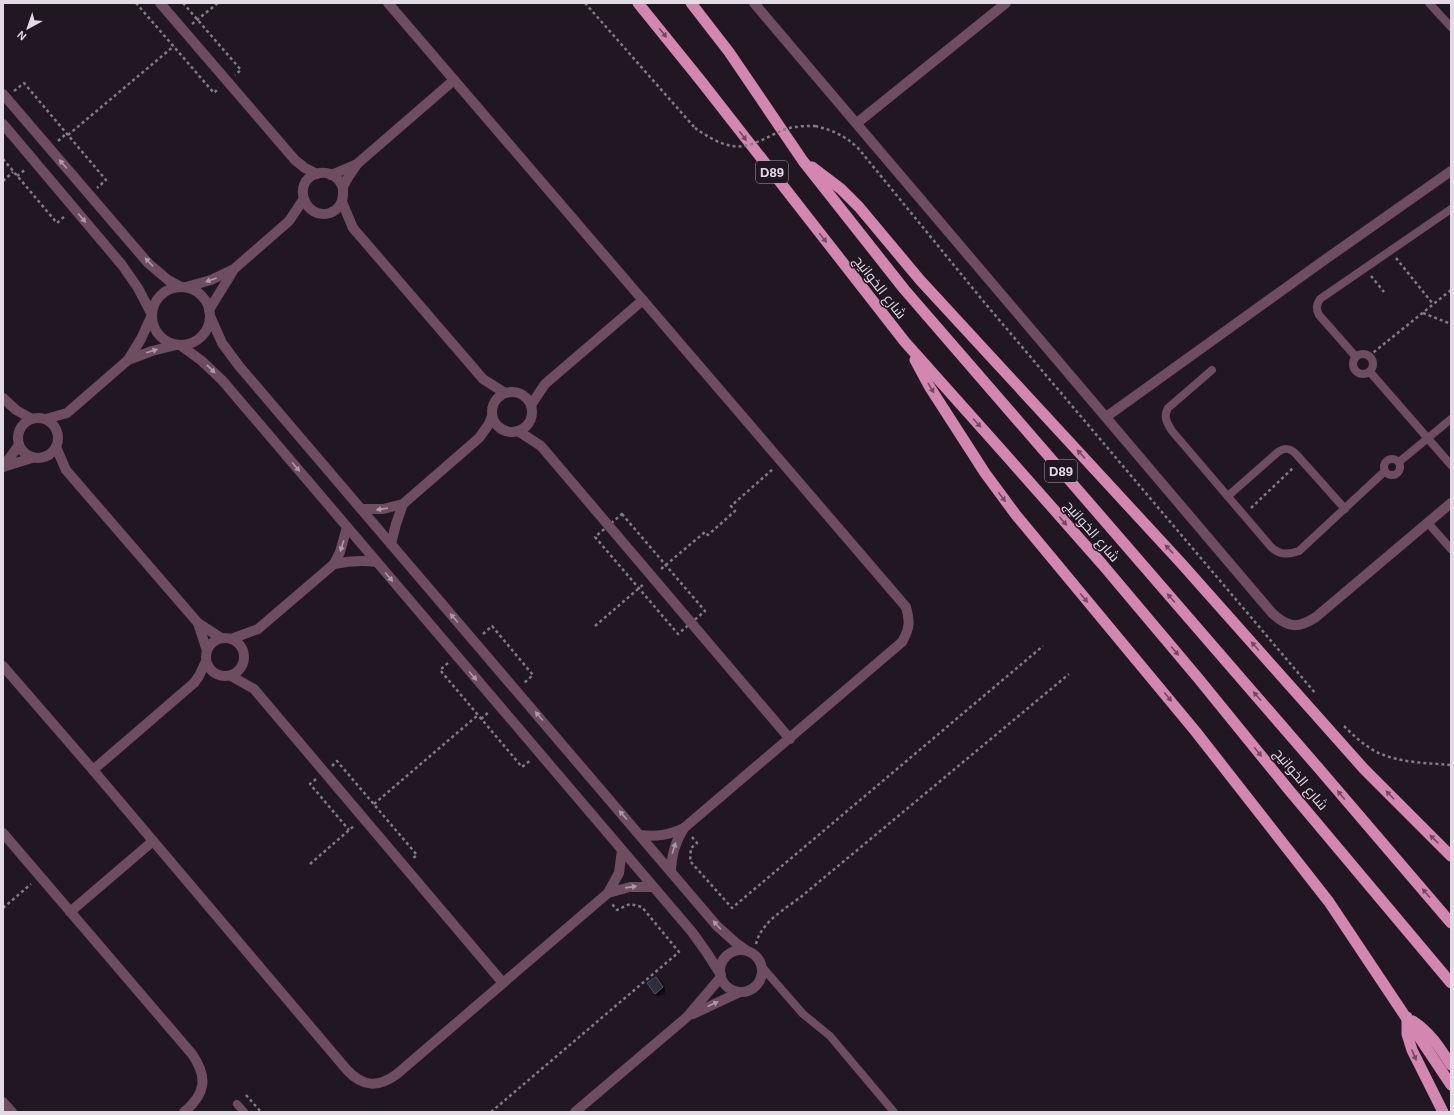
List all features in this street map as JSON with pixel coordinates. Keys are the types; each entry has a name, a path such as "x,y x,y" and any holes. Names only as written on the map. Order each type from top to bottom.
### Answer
{"highway":[{"name":"شارع الخوانيج","path":"638,3 701,81 905,342 1112,576 1451,983"},
{"name":"شارع الخوانيج","path":"691,3 729,52 803,161 904,289 1451,923"},
{"path":"803,161 820,172 841,189 859,207 920,280 1181,563 1364,769 1451,856"},
{"path":"905,342 929,386 985,473 1011,509 1155,681 1286,845 1329,902 1451,1085"},
{"path":"1407,1017 1428,1033 1451,1065"},
{"path":"1407,1017 1407,1034 1412,1050 1443,1112"}],"street":[{"path":"160,3 295,160 305,168 317,174"},
{"path":"388,3 906,607 909,618 908,631 902,642 790,739 684,828 663,836 640,835"},
{"path":"754,3 1281,622 1293,626 1306,624 1451,503"},
{"path":"857,123 1006,3"},
{"path":"331,175 357,164 454,80"},
{"path":"3,124 130,276 138,288 151,315 155,330 159,336 164,340 178,345 202,361 218,375 692,932 728,987 733,991 740,992 754,988 762,975 762,967 759,960 736,943 717,926 230,355 215,330 204,298 199,293 183,287 163,276 148,262 5,96"},
{"path":"295,160 304,185"},
{"path":"343,188 357,164"},
{"path":"1106,417 1323,260 1451,170"},
{"path":"290,221 316,213 330,213 337,209 342,202 344,193 343,188 338,180 326,173 317,174 309,178 302,190 303,200 308,208 316,213"},
{"path":"32,458 24,453 19,445 19,431 24,423 36,418 46,419 67,413 128,360 141,339 156,300 160,295 172,288 183,287 211,280 234,269 290,221 303,200"},
{"path":"342,202 354,228 483,379 505,392 520,393 529,400 532,410 530,421 525,427 514,432 505,431 480,438"},
{"path":"330,213 354,228"},
{"path":"128,360 152,351 191,343 201,337 208,328 210,313 234,269"},
{"path":"531,405 545,384 643,300"},
{"path":"361,509 383,510 403,504 480,438 492,416 492,404 483,379"},
{"path":"520,393 545,384"},
{"path":"492,404 495,399 505,392"},
{"path":"6,402 32,419"},
{"path":"6,402 19,431"},
{"path":"44,458 56,447 58,434 67,413"},
{"path":"492,416 496,425 505,431"},
{"path":"46,419 53,425 58,434"},
{"path":"530,421 541,446 790,739"},
{"path":"518,431 541,446"},
{"path":"3,467 19,445"},
{"path":"56,447 66,470"},
{"path":"3,467 32,458 44,458 66,470 198,623 241,645 254,689"},
{"path":"391,544 403,504"},
{"path":"231,676 239,671 258,629 334,564 342,546 347,527"},
{"path":"334,564 362,560 376,562"},
{"path":"198,623 210,669 217,675"},
{"path":"93,770 194,683 199,676 212,644 226,638 258,629"},
{"path":"3,666 153,840 347,1070 355,1078 365,1083 377,1084 387,1081 607,895 630,887 653,887"},
{"path":"194,683 217,675 231,676 254,689 503,983"},
{"path":"671,871 674,848 684,828"},
{"path":"3,833 200,1065 203,1078 201,1091 194,1103 184,1112"},
{"path":"70,912 153,840"},
{"path":"607,895 619,873 622,850"},
{"path":"575,1112 687,1017 721,976 722,963 730,953 737,950 750,952"},
{"path":"687,1017 740,992"},
{"path":"3,1102 12,1112"}],"lane":[{"path":"1429,3 1451,27"},
{"path":"1356,357 1319,315 1316,310 1320,299 1451,209"},
{"path":"1360,354 1369,356 1374,364 1370,372 1362,374 1354,370 1354,360 1356,357 1360,354"},
{"path":"1212,370 1168,408 1165,414 1166,420 1172,431 1271,547 1276,552 1284,554 1299,552 1385,471 1384,468 1386,461 1393,458 1399,462 1451,419"},
{"path":"1370,372 1451,465"},
{"path":"1228,496 1282,449 1287,448 1292,450 1344,509"},
{"path":"1428,523 1451,549"},
{"path":"762,967 803,1014 830,1036 894,1112"},
{"path":"237,1104 244,1112"}],"path":[{"path":"136,3 214,93"},
{"path":"585,3 694,128 709,138 724,144 742,146 755,143 783,130 799,126 815,126 839,133 858,148 989,308 1317,696"},
{"path":"68,135 174,46"},
{"path":"5,96 24,82 106,180 90,195"},
{"path":"3,159 57,223 74,208"},
{"path":"3,181 13,172"},
{"path":"1390,251 1433,304"},
{"path":"1365,268 1384,292"},
{"path":"1369,356 1451,290"},
{"path":"1423,313 1451,324"},
{"path":"1244,515 1301,460"},
{"path":"595,626 705,532 708,535 735,511 731,506 782,462"},
{"path":"684,828 697,843 691,848 690,861 732,908 1043,646"},
{"path":"456,656 440,670 522,768 539,753"},
{"path":"750,952 765,926 775,917 1069,674"},
{"path":"374,804 478,715"},
{"path":"1342,724 1357,738 1380,753 1400,760 1451,765"},
{"path":"310,864 376,807"},
{"path":"3,908 40,876"},
{"path":"491,1112 679,952 642,907 630,904 617,910 607,895"},
{"path":"246,1095 261,1112"}],"building":[{"path":"656,977 663,987 655,994 647,983"}]}
